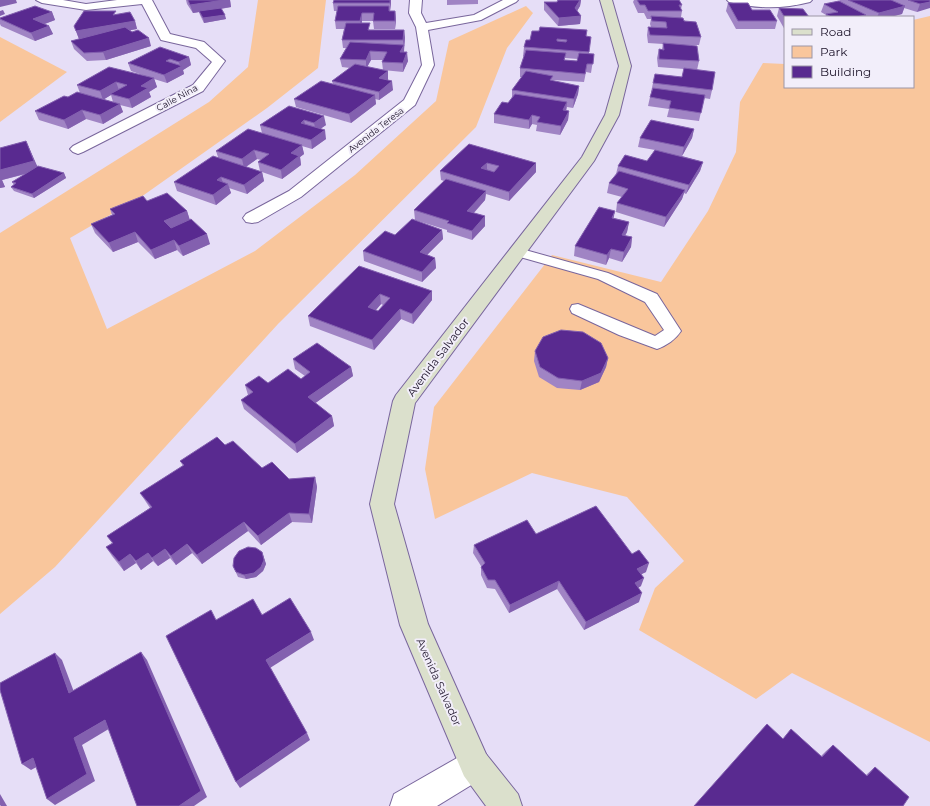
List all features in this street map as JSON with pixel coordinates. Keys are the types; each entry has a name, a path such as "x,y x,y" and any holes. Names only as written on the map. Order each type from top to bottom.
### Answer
{"street":[{"path":"42,0 86,7 146,0"},
{"name":"Calle Nina","path":"78,149 198,88 219,61 200,45 165,36 146,0"},
{"name":"Avenida Teresa","path":"252,218 295,194 410,102 428,65 422,27 415,13 416,0"},
{"path":"422,27 477,18 512,0"},
{"name":"Avenida Salvador","path":"506,806 476,765 414,624 382,504 404,400 589,158 612,115 625,66 606,0"},
{"path":"733,0 767,4 786,4 806,0"},
{"path":"406,806 476,765"}],"lane":[{"path":"518,252 603,276 651,298 673,331 658,343 625,332 578,308"}],"green space":[{"path":"258,0 326,0 318,68 267,108 141,197 70,238 107,329 255,251 355,175 436,101 449,41 526,6 533,13 507,48 476,127 278,324 55,567 0,614 0,233 209,102 248,67"},
{"path":"930,16 930,742 792,673 756,699 639,630 655,588 684,561 627,497 532,473 435,519 425,469 434,407 552,255 661,282 708,211 736,152 740,102 763,63 784,64 784,88 914,88 914,20"},
{"path":"0,37 67,72 0,122"}],"building":[{"path":"188,0 224,0 190,5"},
{"path":"334,0 390,0 390,3 333,3"},
{"path":"558,0 580,0 575,8 581,16 559,18 544,2 557,2"},
{"path":"637,0 679,0 682,5 679,5 682,11 648,11 645,5 640,5"},
{"path":"848,0 891,0 905,6 879,13"},
{"path":"908,0 930,0 930,2 920,4"},
{"path":"839,1 866,15 829,16 826,14 838,12 824,4"},
{"path":"728,3 748,3 752,10 770,10 777,21 738,21"},
{"path":"35,6 52,12 33,19 49,26 31,33 0,19 0,18"},
{"path":"338,6 389,6 389,11 395,11 395,21 373,21 374,13 362,13 360,21 335,21"},
{"path":"221,8 225,15 203,18 199,11"},
{"path":"779,8 803,9 808,16 784,16"},
{"path":"84,11 116,11 113,15 130,12 135,21 76,31 74,26"},
{"path":"651,16 683,18 684,21 696,22 701,37 650,35 648,27 667,28 666,22 652,21"},
{"path":"346,23 370,23 368,30 404,30 403,40 342,40"},
{"path":"125,27 132,32 138,30 149,38 103,52 84,53 71,41"},
{"path":"540,27 587,30 586,36 591,37 589,52 524,47 526,40 530,40 532,31 539,31","holes":["557,39 567,40 566,42 557,41"]},
{"path":"350,42 404,45 400,52 407,52 403,63 382,62 387,52 370,51 366,60 340,59"},
{"path":"663,43 697,46 699,61 659,59 659,49 664,50"},
{"path":"160,47 189,57 179,62 170,59 166,61 182,66 164,75 128,63"},
{"path":"526,50 566,53 564,60 577,61 579,53 594,54 593,64 587,64 585,74 520,68"},
{"path":"355,64 388,71 379,78 392,81 379,92 332,81"},
{"path":"109,67 154,78 141,86 148,88 129,99 110,94 127,85 116,82 100,91 77,85"},
{"path":"684,68 715,72 712,90 653,83 655,74 682,77"},
{"path":"526,71 553,76 550,80 579,86 574,99 512,90"},
{"path":"321,81 375,95 349,114 294,99"},
{"path":"653,88 705,95 701,113 669,108 671,101 650,97"},
{"path":"77,92 120,104 100,115 82,110 64,120 35,111 64,96 68,97"},
{"path":"515,94 567,102 563,110 569,111 561,126 537,122 540,117 532,115 529,120 494,114 502,102 508,103"},
{"path":"289,106 324,116 314,123 304,120 301,123 325,130 311,140 260,125"},
{"path":"651,120 694,129 684,147 640,138"},
{"path":"248,129 302,145 291,153 299,156 281,170 258,162 269,154 254,150 242,159 216,151"},
{"path":"26,141 34,161 0,170 0,148"},
{"path":"469,144 536,163 509,192 440,171","holes":["487,163 499,166 494,172 481,168"]},
{"path":"655,150 703,162 689,185 618,166 625,155 647,161"},
{"path":"213,156 262,172 244,185 221,177 217,180 228,184 213,195 174,182"},
{"path":"38,166 64,173 32,194 11,187 16,183 12,182"},
{"path":"619,171 685,190 666,217 617,203 628,189 609,183"},
{"path":"446,179 486,191 467,211 485,216 472,231 447,223 449,221 414,210"},
{"path":"167,193 187,211 164,221 171,228 191,219 207,234 179,246 174,240 151,250 135,232 109,243 91,224 115,214 110,209 143,196 147,201"},
{"path":"599,207 615,211 612,218 629,222 622,235 632,237 624,252 611,249 607,255 575,246"},
{"path":"412,219 442,230 420,252 435,258 422,272 363,251 385,231 395,235"},
{"path":"359,266 432,291 412,314 400,309 372,340 308,316","holes":["380,294 390,298 378,311 368,307"]},
{"path":"561,330 583,332 601,343 608,358 601,373 582,381 558,378 540,367 535,351 543,337"},
{"path":"317,343 351,367 308,397 332,416 295,444 241,400 253,392 245,385 259,376 268,383 288,369 301,379 310,372 293,359"},
{"path":"217,437 225,445 233,441 262,468 272,462 289,479 315,477 309,514 289,513 258,536 244,522 197,555 187,544 171,556 165,549 152,558 148,553 136,561 130,554 119,562 106,547 113,543 107,536 152,507 140,493 184,465 180,461"},
{"path":"596,506 632,554 639,550 649,563 637,569 644,578 635,583 642,593 586,622 559,581 510,605 495,580 488,580 481,567 485,563 474,545 527,520 536,534"},
{"path":"248,547 256,548 262,552 264,560 261,567 254,573 244,575 236,572 233,566 234,558 239,551"},
{"path":"290,598 311,632 266,660 307,733 236,782 166,636 211,610 216,620 253,599 262,615"},
{"path":"141,652 201,791 179,806 137,806 105,720 74,738 87,774 47,799 33,758 22,764 0,690 0,683 55,653 69,693"},
{"path":"767,724 783,739 791,729 822,757 833,745 867,776 875,767 909,797 903,806 694,806"}]}
